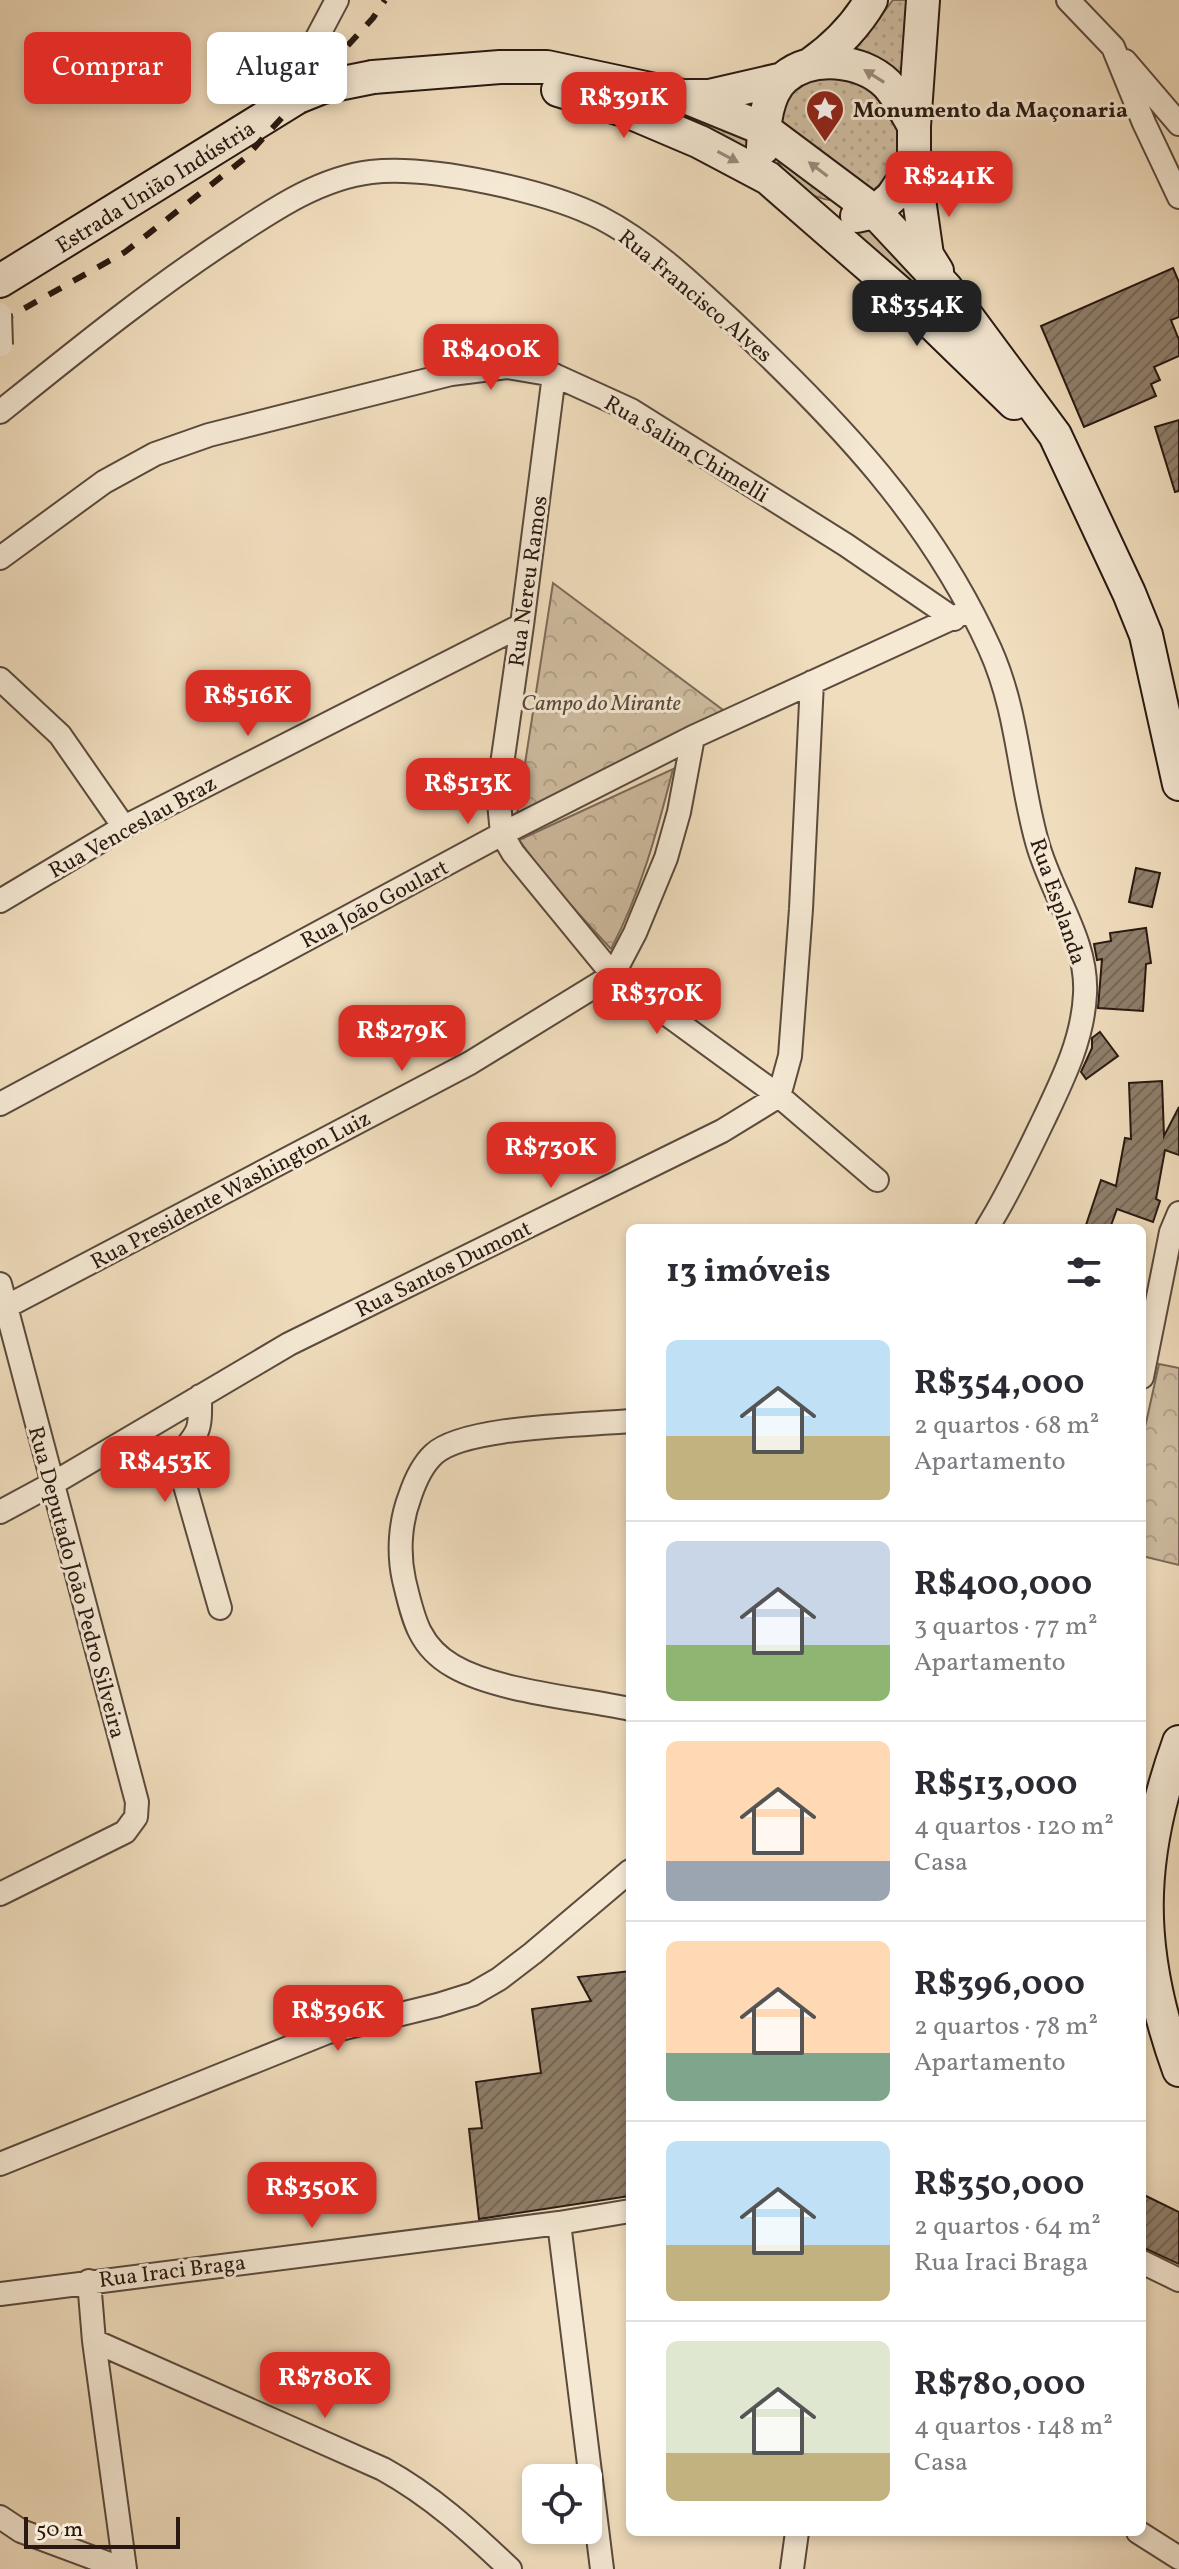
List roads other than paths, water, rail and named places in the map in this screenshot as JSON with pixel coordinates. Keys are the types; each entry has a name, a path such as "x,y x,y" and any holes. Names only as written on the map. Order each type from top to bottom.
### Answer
{"main road":[{"path":"683,96 709,96 783,79 830,51 871,0"},
{"path":"923,0 914,164 927,255 946,288"},
{"path":"811,64 838,62 864,69 886,83 914,126"},
{"name":"Estrada União Indústria","path":"500,67 534,84 574,93 627,111 700,142 768,178 909,301 1024,412 1055,435"},
{"name":"Estrada União Indústria","path":"347,82 373,77 500,67 547,67 683,96 764,129 875,212 946,288 1055,435 1146,635 1179,784"},
{"path":"768,178 763,153 764,129 771,100 783,79"},
{"name":"Estrada União Indústria","path":"0,281 287,104"},
{"path":"814,217 837,220 875,212 892,197 914,164"},
{"path":"1179,1742 1158,1809 1148,1863 1146,1917 1150,1970 1162,2023 1179,2070"}],"street":[{"path":"322,32 337,0"},
{"path":"1068,0 1179,124"},
{"path":"1113,47 1179,197"},
{"name":"Rua Francisco Alves","path":"0,412 169,278 278,207 320,186 366,172 420,171 447,175 548,198 598,217 650,250 742,330 852,439 921,526 962,615"},
{"path":"0,314 0,346"},
{"name":"Rua Salim Chimelli","path":"0,558 104,482 155,454 209,435 451,374 507,367 554,375 631,410 962,615"},
{"name":"Rua Nereu Ramos","path":"502,834 498,792 554,375"},
{"name":"Rua João Goulart","path":"0,1104 502,834 693,737 962,615"},
{"name":"Rua Esplanda","path":"962,615 1002,676 1037,843 1050,882 1075,935 1083,959 1086,987 1084,1017 1075,1049 1006,1198 990,1224"},
{"name":"Rua Venceslau Braz","path":"0,901 124,827 522,625"},
{"path":"0,679 60,735 124,827"},
{"path":"779,1096 790,1056 812,682"},
{"path":"613,975 635,933 666,858 679,812 693,737"},
{"path":"502,834 513,853 613,975 779,1096 877,1180"},
{"name":"Rua Presidente Washington Luiz","path":"3,1308 470,1063 613,975"},
{"name":"Rua Santos Dumont","path":"0,1512 289,1344 708,1138 779,1096"},
{"path":"1146,1357 1171,1232 1179,1213"},
{"name":"Rua Deputado João Pedro Silveira","path":"0,1284 3,1308 137,1802 136,1817 125,1832 0,1894"},
{"path":"200,1396 199,1426 184,1448 180,1468 220,1608"},
{"path":"626,1421 494,1433 457,1442 435,1454 416,1478 404,1511 401,1539 403,1574 417,1628 430,1648 451,1665 474,1677 626,1708"},
{"path":"0,2164 328,2032 473,1994 533,1953 626,1874"},
{"name":"Rua Iraci Braga","path":"0,2294 559,2223 626,2212"},
{"path":"559,2223 602,2569"},
{"path":"1146,2264 1179,2280"},
{"path":"0,2517 21,2531 124,2569 89,2281"},
{"path":"94,2341 383,2469 419,2490 462,2522 510,2569"},
{"path":"792,2569 796,2536"},
{"path":"1144,2536 1179,2558"}],"railway":[{"path":"0,322 125,252 244,159 373,18 385,0"}],"place":[{"name":"Monumento da Maçonaria","path":"825,143"}],"park label":[{"name":"Campo do Mirante","path":"601,702"}]}
